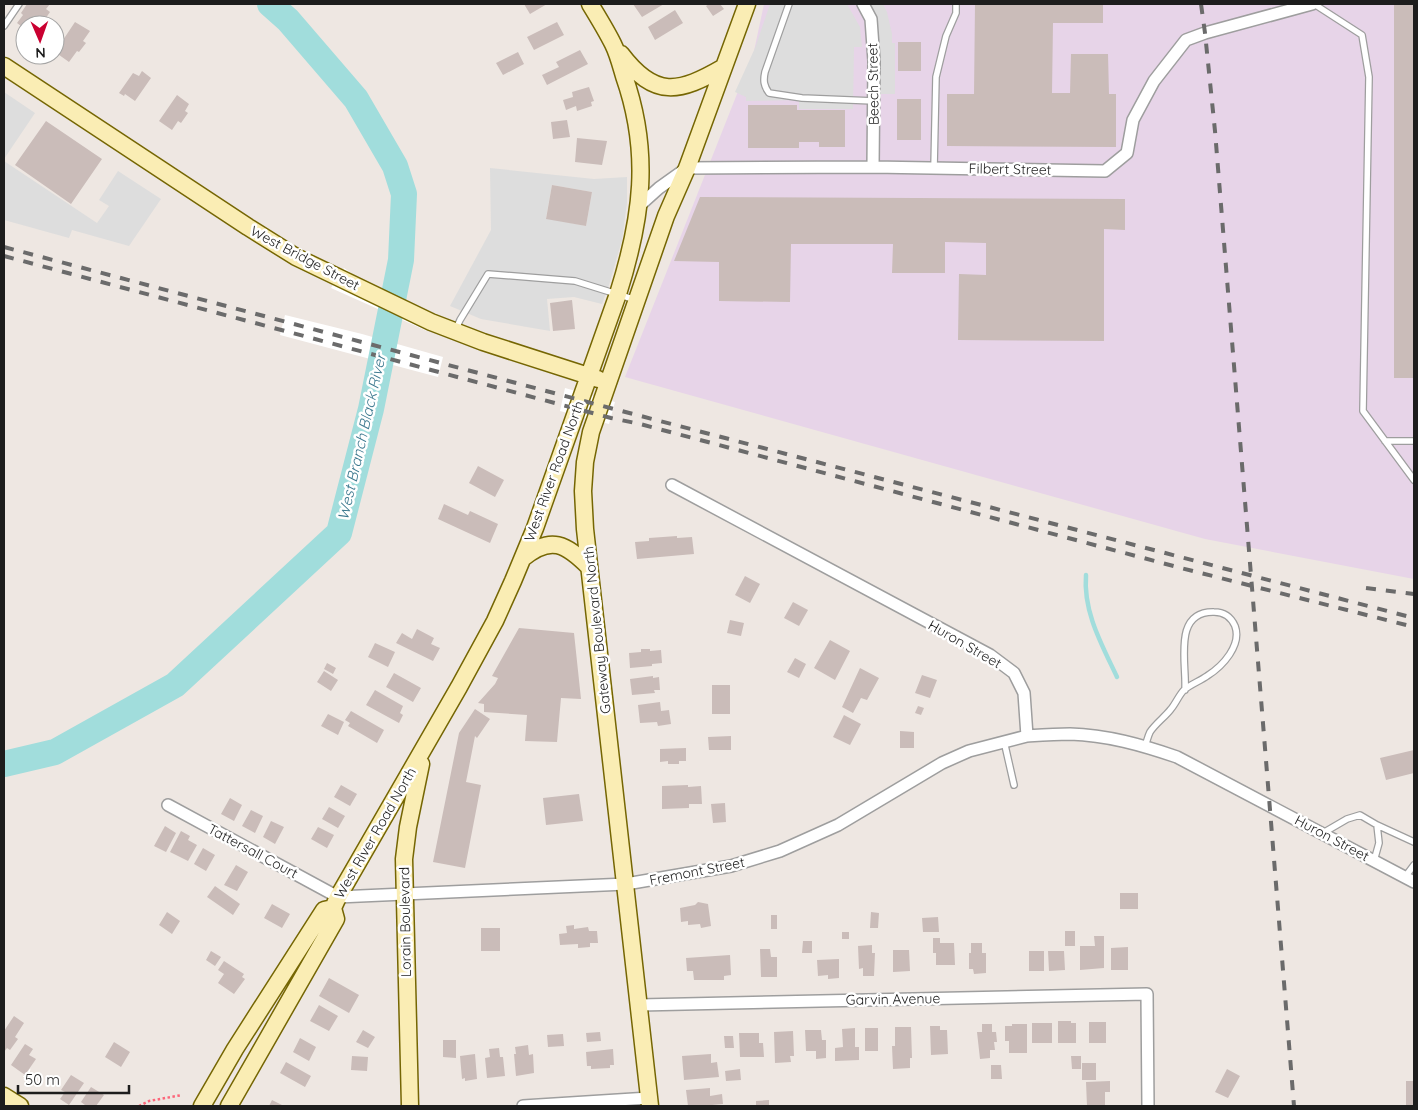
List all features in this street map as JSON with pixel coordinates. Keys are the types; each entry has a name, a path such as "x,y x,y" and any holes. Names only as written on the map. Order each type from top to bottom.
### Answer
{"main road":[{"name":"West River Road North","path":"229,1106 336,919 336,903 495,621 523,558 546,497 618,294 629,258 639,206 641,165 633,102 613,45 590,4"},
{"name":"Gateway Boulevard North","path":"650,1102 589,567 583,491 585,462 591,432 666,216 687,168 747,4"},
{"path":"613,45 634,71 652,84 674,87 690,84 702,80 724,67"},
{"name":"West Bridge Street","path":"4,66 276,246 431,322 511,352 608,382"},
{"path":"523,558 539,547 560,545 572,550 589,567"},
{"name":"Lorain Boulevard","path":"410,1106 404,859 417,780 428,740"},
{"name":"West River Road North","path":"202,1106 235,1049 324,910 336,903"},
{"path":"4,1096 20,1106"}],"street":[{"name":"Beech Street","path":"863,4 871,19 874,61 873,167"},
{"name":"Filbert Street","path":"687,168 873,167 1105,171 1127,153 1133,120 1154,81 1186,40 1313,4"},
{"path":"639,206 659,188 687,168"},
{"name":"Huron Street","path":"672,486 990,655 1014,673 1024,693 1028,736 1071,734 1117,739 1177,757 1409,880"},
{"name":"Fremont Street","path":"336,903 404,893 626,884 731,866 780,852 838,825 942,763 969,751 1028,736"},
{"name":"Tattersall Court","path":"168,805 336,903"},
{"name":"Garvin Avenue","path":"640,1004 1147,994 1148,1106"},
{"path":"523,1106 650,1102"}],"lane":[{"path":"4,26 19,4"},
{"path":"789,4 765,72 763,80 765,88 770,93 802,98 874,100"},
{"path":"934,168 936,77 946,36 956,13 956,4"},
{"path":"1313,4 1362,35 1369,76 1363,411 1414,480"},
{"path":"456,332 460,320 488,274 575,281 637,300"},
{"path":"1385,441 1414,441"},
{"path":"1145,746 1150,732 1170,711 1184,690 1209,675 1224,662 1235,645 1237,633 1233,621 1225,614 1214,612 1200,614 1192,620 1185,632 1186,676 1184,690"},
{"path":"1004,741 1014,785"},
{"path":"1323,834 1347,819 1360,815 1414,842"},
{"path":"1374,861 1379,843 1377,825"},
{"path":"1409,880 1414,865"}],"path":[{"path":"139,1106 149,1101 182,1095"}],"shaded area":[{"path":"764,4 1414,4 1414,579 1205,539 625,377 754,51"},
{"path":"770,4 847,4 860,27 862,47 854,47 853,109 799,109 799,100 746,101 746,97 735,92 755,48"},
{"path":"863,4 883,4 887,12 892,43 895,43 895,94 874,94 874,61"},
{"path":"4,92 35,113 4,159"},
{"path":"4,161 97,223 109,206 99,200 118,171 161,199 129,246 72,230 69,238 4,220"},
{"path":"490,168 594,179 627,177 627,203 622,240 602,304 574,297 547,299 550,331 481,319 450,306 491,230","holes":["552,185 592,192 586,226 546,218"]}],"pier":[{"path":"344,268 363,281 435,314 427,331 331,288"},
{"path":"285,315 443,357 438,377 280,335"},
{"path":"565,388 615,402 609,424 560,411"}],"building":[{"path":"27,4 50,4 46,9 50,12 48,15 23,15 21,13"},
{"path":"524,4 547,4 530,14"},
{"path":"633,4 664,4 642,17"},
{"path":"709,4 720,4 724,9 713,16 706,6"},
{"path":"975,4 1103,4 1103,23 1053,23 1052,93 1070,93 1071,54 1108,54 1109,94 1116,94 1116,147 947,146 947,94 974,94"},
{"path":"1394,4 1414,4 1414,378 1394,378"},
{"path":"675,10 683,23 655,40 648,27"},
{"path":"75,22 90,31 83,41 86,43 69,62 65,59 65,37"},
{"path":"557,22 564,35 534,50 527,37"},
{"path":"898,42 921,42 921,71 898,71"},
{"path":"580,50 588,64 547,85 542,75 559,67 556,62"},
{"path":"518,52 524,64 503,75 496,63"},
{"path":"142,71 151,78 135,101 125,94 124,96 119,93 133,73 139,76"},
{"path":"589,87 594,101 591,102 592,106 577,111 576,106 566,110 563,100 573,97 572,92"},
{"path":"177,95 189,104 185,111 188,113 181,123 178,121 172,130 159,121"},
{"path":"897,99 921,99 921,140 897,140"},
{"path":"748,105 797,105 797,110 845,110 845,147 819,147 819,142 799,142 799,148 748,148"},
{"path":"567,120 570,137 553,139 551,122"},
{"path":"46,121 102,159 71,204 15,165"},
{"path":"577,138 607,141 602,165 575,162"},
{"path":"552,185 592,192 586,226 546,219"},
{"path":"700,197 1125,199 1125,230 1104,229 1104,341 958,340 959,274 986,275 986,243 945,242 945,273 892,273 893,244 791,244 790,302 719,301 719,262 674,261"},
{"path":"572,300 575,329 553,331 550,303"},
{"path":"478,466 504,480 495,497 469,483"},
{"path":"444,504 468,515 470,511 498,524 490,543 438,519"},
{"path":"677,536 677,538 692,537 694,554 637,559 635,542 649,541 649,538"},
{"path":"745,576 760,584 750,603 735,595"},
{"path":"793,602 808,610 799,626 784,618"},
{"path":"730,620 744,623 741,636 727,633"},
{"path":"519,628 574,633 581,699 561,698 557,742 525,741 527,715 484,712 484,704 478,703 495,684 498,678 492,676"},
{"path":"417,629 434,638 431,644 440,648 433,661 396,643 402,633 412,639"},
{"path":"830,640 850,651 835,680 814,668"},
{"path":"375,643 395,652 388,667 368,657"},
{"path":"641,649 650,649 650,651 661,650 662,663 630,668 629,653 641,652"},
{"path":"795,658 806,664 799,678 787,672"},
{"path":"327,663 336,668 333,674 324,669"},
{"path":"860,668 879,678 867,700 861,698 853,713 842,707"},
{"path":"324,671 338,680 331,691 317,682"},
{"path":"394,673 421,688 413,702 386,687"},
{"path":"922,675 937,680 930,698 915,693"},
{"path":"653,676 653,678 659,677 660,690 654,690 655,693 632,695 630,679"},
{"path":"712,685 730,685 730,714 712,714"},
{"path":"375,690 403,706 400,713 403,715 399,723 366,705"},
{"path":"660,702 661,711 669,710 671,724 658,726 657,722 640,723 638,705"},
{"path":"918,706 924,708 921,715 915,713"},
{"path":"475,709 490,719 477,738 475,736 466,782 481,785 465,868 433,862 459,733"},
{"path":"351,711 384,730 377,743 348,726 350,723 345,720"},
{"path":"328,714 344,722 338,735 321,726"},
{"path":"844,715 861,724 850,745 833,737"},
{"path":"900,731 914,732 914,748 900,748"},
{"path":"731,736 731,750 709,750 708,737"},
{"path":"686,748 686,761 679,761 679,764 668,764 668,761 660,762 660,749"},
{"path":"1414,750 1414,773 1386,780 1380,758"},
{"path":"341,785 357,794 350,806 334,797"},
{"path":"688,785 688,787 701,786 702,804 689,804 689,808 662,809 662,786"},
{"path":"579,794 583,821 546,825 543,798"},
{"path":"230,798 242,805 234,821 221,814"},
{"path":"725,803 726,822 713,823 711,804"},
{"path":"329,807 345,816 338,828 322,819"},
{"path":"251,810 263,816 255,833 242,826"},
{"path":"271,821 284,827 275,844 263,837"},
{"path":"165,826 176,833 166,852 154,846"},
{"path":"318,827 334,835 327,848 311,839"},
{"path":"181,831 190,836 188,840 197,845 188,861 170,852"},
{"path":"203,848 215,855 206,871 194,864"},
{"path":"236,865 248,872 237,891 224,885"},
{"path":"215,886 240,904 233,915 207,897"},
{"path":"1120,893 1138,893 1138,909 1120,909"},
{"path":"698,902 708,904 711,926 701,928 700,924 688,925 688,921 681,922 680,908 695,905"},
{"path":"272,904 290,914 282,928 264,918"},
{"path":"167,912 180,921 172,934 159,925"},
{"path":"871,912 879,913 878,928 870,928"},
{"path":"771,915 777,915 777,929 771,929"},
{"path":"938,917 939,932 923,932 922,918"},
{"path":"574,925 574,929 588,927 589,931 597,931 598,943 590,943 590,947 578,948 578,944 560,945 559,934 567,933 566,926"},
{"path":"481,928 500,928 500,951 481,951"},
{"path":"1065,931 1075,931 1075,946 1065,946"},
{"path":"842,932 849,932 849,939 842,939"},
{"path":"1094,936 1104,936 1104,968 1080,970 1080,946 1095,946"},
{"path":"933,938 940,938 940,943 954,943 955,965 936,965 936,953 933,953"},
{"path":"803,941 812,941 812,953 802,953"},
{"path":"971,943 982,943 982,953 986,953 986,973 974,974 973,969 969,969"},
{"path":"872,945 872,953 875,953 874,976 863,976 863,968 859,969 858,946"},
{"path":"1128,947 1128,970 1111,970 1111,948"},
{"path":"760,949 770,949 771,957 777,957 777,977 761,977"},
{"path":"893,950 909,950 910,971 893,972"},
{"path":"211,951 221,957 215,966 206,960"},
{"path":"1029,951 1044,951 1044,971 1029,971"},
{"path":"1048,951 1064,951 1065,970 1049,971"},
{"path":"730,955 731,975 724,976 724,980 694,980 693,971 687,971 686,958"},
{"path":"839,959 839,978 828,979 828,975 818,976 817,960"},
{"path":"224,961 244,974 242,977 245,979 234,994 218,983 224,974 218,970"},
{"path":"329,978 359,995 349,1013 319,996"},
{"path":"319,1005 338,1016 329,1031 310,1021"},
{"path":"14,1016 24,1023 15,1037 18,1039 10,1050 7,1048 4,1052 4,1031"},
{"path":"1058,1021 1076,1023 1076,1043 1058,1043"},
{"path":"1089,1022 1106,1022 1106,1043 1089,1043"},
{"path":"1032,1023 1052,1023 1052,1043 1032,1043"},
{"path":"982,1024 992,1024 992,1032 996,1032 997,1042 994,1042 995,1050 990,1050 990,1058 980,1059 977,1032 982,1032"},
{"path":"1012,1024 1027,1024 1027,1053 1009,1053 1009,1041 1005,1041 1005,1026 1012,1026"},
{"path":"930,1026 940,1026 940,1030 947,1030 948,1054 931,1055"},
{"path":"895,1027 911,1027 912,1058 910,1058 910,1068 893,1069 892,1046 895,1046"},
{"path":"855,1028 855,1047 859,1047 859,1060 835,1061 835,1048 843,1047 842,1029"},
{"path":"865,1028 878,1028 878,1051 865,1051"},
{"path":"363,1030 375,1037 368,1048 356,1042"},
{"path":"805,1030 821,1030 822,1040 826,1040 826,1058 816,1059 816,1051 806,1051"},
{"path":"793,1031 794,1056 790,1056 791,1062 775,1063 774,1032"},
{"path":"600,1032 601,1041 587,1042 586,1033"},
{"path":"739,1033 759,1033 759,1043 763,1043 764,1057 740,1057"},
{"path":"563,1034 564,1046 548,1047 547,1035"},
{"path":"724,1036 733,1036 734,1048 725,1048"},
{"path":"300,1038 316,1047 309,1061 293,1052"},
{"path":"443,1040 456,1040 456,1058 443,1057"},
{"path":"114,1042 130,1052 121,1067 105,1057"},
{"path":"25,1044 33,1049 29,1055 36,1059 25,1075 11,1065"},
{"path":"528,1045 529,1055 533,1054 534,1073 516,1076 515,1047"},
{"path":"499,1048 500,1057 503,1057 505,1076 487,1078 485,1058 490,1057 489,1049"},
{"path":"613,1049 614,1065 610,1065 610,1068 591,1069 591,1066 587,1066 586,1052"},
{"path":"475,1054 477,1079 465,1081 465,1078 462,1079 460,1056"},
{"path":"711,1054 711,1063 717,1062 719,1077 684,1080 682,1056"},
{"path":"352,1056 368,1057 367,1071 351,1070"},
{"path":"1071,1056 1081,1056 1081,1069 1072,1069"},
{"path":"286,1062 311,1076 305,1087 280,1073"},
{"path":"1082,1063 1096,1063 1096,1080 1082,1080"},
{"path":"991,1065 1001,1065 1002,1079 991,1079"},
{"path":"740,1069 741,1080 726,1081 725,1071"},
{"path":"1227,1069 1240,1076 1228,1098 1215,1092"},
{"path":"71,1075 84,1083 69,1105 60,1099 65,1092 61,1090"},
{"path":"1110,1081 1110,1092 1105,1092 1105,1105 1087,1106 1086,1082"},
{"path":"1406,1081 1414,1081 1414,1106 1406,1106"},
{"path":"91,1087 104,1095 96,1106 84,1106 81,1102"},
{"path":"710,1088 710,1096 722,1094 723,1104 688,1106 686,1090"},
{"path":"272,1100 284,1106 269,1106"},
{"path":"769,1100 769,1106 756,1106 756,1101"}],"waterway":[{"name":"West Branch Black River","path":"4,764 55,752 175,685 339,533 371,409 401,260 404,194 395,166 356,99 288,20 270,4"},
{"path":"1086,575 1087,602 1095,628 1117,677"}],"railway":[{"path":"1201,4 1215,131 1294,1106"},
{"path":"4,247 1414,618"},
{"path":"4,256 1181,568 1414,627"},
{"path":"1366,588 1414,594"}]}
